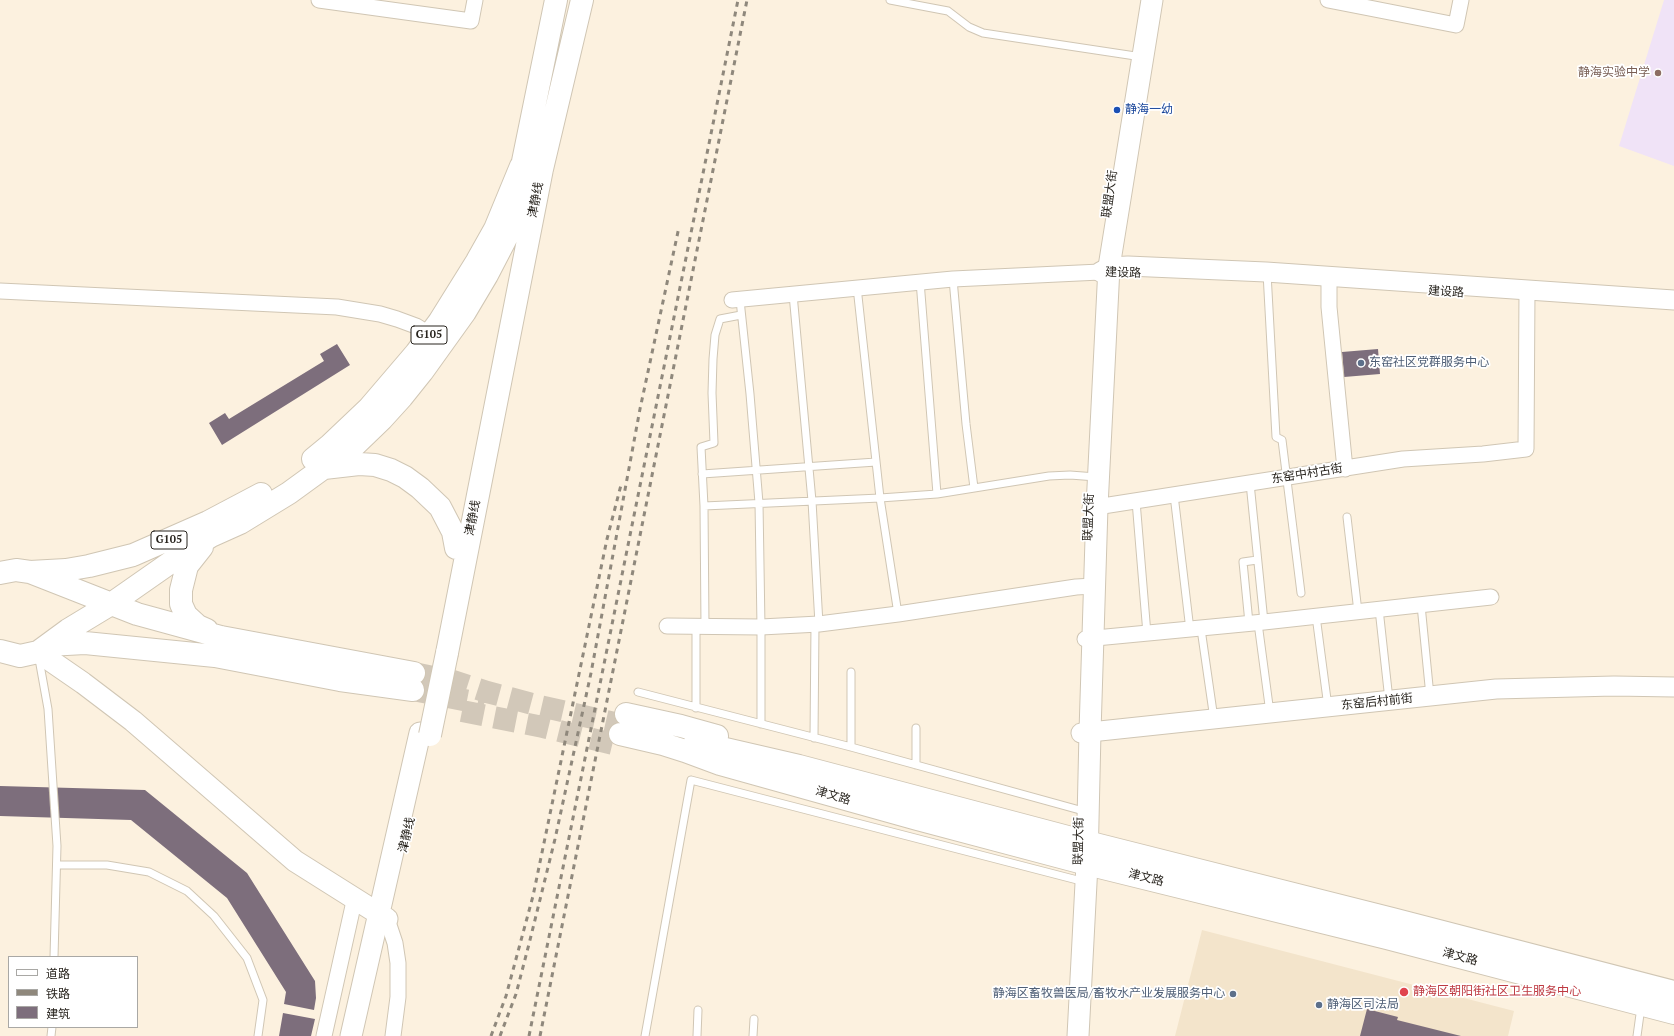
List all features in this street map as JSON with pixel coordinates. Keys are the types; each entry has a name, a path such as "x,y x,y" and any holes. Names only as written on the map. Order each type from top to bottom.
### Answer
{"main road":[{"name":"津静线","path":"441,652 456,548 503,306 520,166 556,0"},
{"name":"津静线","path":"351,1036 383,915 425,734 542,169 582,0"},
{"path":"1136,56 1138,0"},
{"path":"1136,56 1152,0"},
{"name":"联盟大街","path":"1071,1036 1082,872 1093,508 1106,271 1136,56"},
{"name":"G105","path":"30,572 66,570 90,566 133,555 172,539 208,522 295,474 330,445 369,408 416,353 436,338 457,294 494,229 520,166"},
{"path":"43,649 111,604 140,582 211,536 240,523 289,493 355,445 382,419 422,372 436,338 465,312 487,275 542,169"},
{"path":"295,474 324,468 360,464 374,465 391,470 405,477 420,488 440,507 453,532 456,548"},
{"path":"211,536 187,566 180,590 181,604 186,615 198,626 221,637"},
{"path":"0,573 16,570 30,572 137,614 412,688 340,680 208,656 85,643 43,649 20,656 0,650"},
{"path":"43,649 83,683 133,721 295,861 383,915"},
{"name":"津文路","path":"1674,992 1643,994 1082,872 917,819 720,764 622,729 681,726 763,749 799,766 1083,841 1392,918 1643,994 1674,1013"},
{"path":"1078,1036 1082,872"},
{"name":"津静线","path":"363,1036 383,915"}],"street":[{"path":"319,0 471,21 475,0"},
{"path":"1328,0 1456,25 1461,0"},
{"path":"738,305 793,294 920,281 1013,275 1060,275 1106,271"},
{"name":"建设路","path":"1106,271 1267,276 1527,294 1674,307"},
{"path":"1329,280 1345,468"},
{"path":"0,291 337,307 380,314 416,326 436,338"},
{"name":"建设路","path":"1527,294 1674,300"},
{"name":"东窑中村古街","path":"1093,508 1403,459 1483,454 1526,449 1527,294"},
{"path":"667,626 761,627 817,624 898,614 1091,586"},
{"path":"1089,639 1257,623 1490,597"},
{"name":"东窑后村前街","path":"1086,732 1430,696 1522,688 1674,686"},
{"path":"324,1036 355,897"},
{"path":"383,915 395,943 398,963 398,998 394,1036"}],"lane":[{"path":"890,0 948,11 969,27 983,33 1136,56"},
{"path":"1267,276 1276,438 1282,440 1288,478 1301,593"},
{"path":"953,278 966,424 974,488"},
{"path":"920,281 937,494"},
{"path":"857,287 880,498 898,614"},
{"path":"793,294 812,501 817,624 814,738"},
{"path":"738,305 759,503 761,724"},
{"path":"696,708 704,506 701,447 714,443 712,393 715,335 720,319 738,305"},
{"path":"702,474 876,462"},
{"path":"704,506 937,494 1049,476 1095,476"},
{"path":"1250,484 1257,560 1257,623"},
{"path":"1174,495 1195,629 1214,719"},
{"path":"1136,501 1148,634"},
{"path":"1347,516 1358,612"},
{"path":"1257,560 1243,562 1257,623 1270,713"},
{"path":"1421,605 1430,696"},
{"path":"1380,609 1389,701"},
{"path":"1316,616 1328,707"},
{"path":"43,649 57,846 54,956"},
{"path":"851,672 851,747"},
{"path":"638,692 851,747 1084,811"},
{"path":"916,728 916,765"},
{"path":"644,1036 691,780 1082,872"},
{"path":"57,865 107,865 149,872 187,891 214,916 247,958 263,1000 258,1036"},
{"path":"1637,1036 1643,994"},
{"path":"697,1036 698,1010"},
{"path":"753,1036 754,1019"}],"shaded area":[{"name":"静海实验中学","path":"1664,0 1674,0 1674,166 1619,146"},
{"path":"1202,930 1514,1011 1508,1036 1175,1036"}],"building":[{"path":"337,344 350,365 222,445 209,423 225,413 229,419 324,361 320,354"},
{"name":"东窑社区党群服务中心","path":"1378,349 1380,374 1344,377 1342,352"},
{"path":"0,786 145,790 247,873 315,981 316,998 314,1010 284,1004 286,992 227,898 131,820 0,816"},
{"path":"1367,1009 1398,1017 1397,1020 1461,1036 1360,1036"},
{"path":"283,1013 315,1019 311,1036 279,1036"}],"tunnel":[{"path":"414,673 453,681 540,706 623,725"},
{"path":"413,690 484,704"},
{"path":"462,711 543,727 617,745"}],"railway":[{"path":"529,1036 738,0"},
{"path":"540,1036 747,0"},
{"path":"500,1036 516,994 555,839 591,673 640,409 679,227"},
{"path":"491,1036 506,996 533,896 607,539 621,485"}],"place":[{"name":"静海实验中学","path":"1658,73"},
{"name":"静海一幼","path":"1117,110"},
{"name":"东窑社区党群服务中心","path":"1361,363"},
{"name":"静海区朝阳街社区卫生服务中心","path":"1404,992"},
{"name":"静海区畜牧兽医局/畜牧水产业发展服务中心","path":"1233,994"},
{"name":"静海区司法局","path":"1319,1005"}]}
